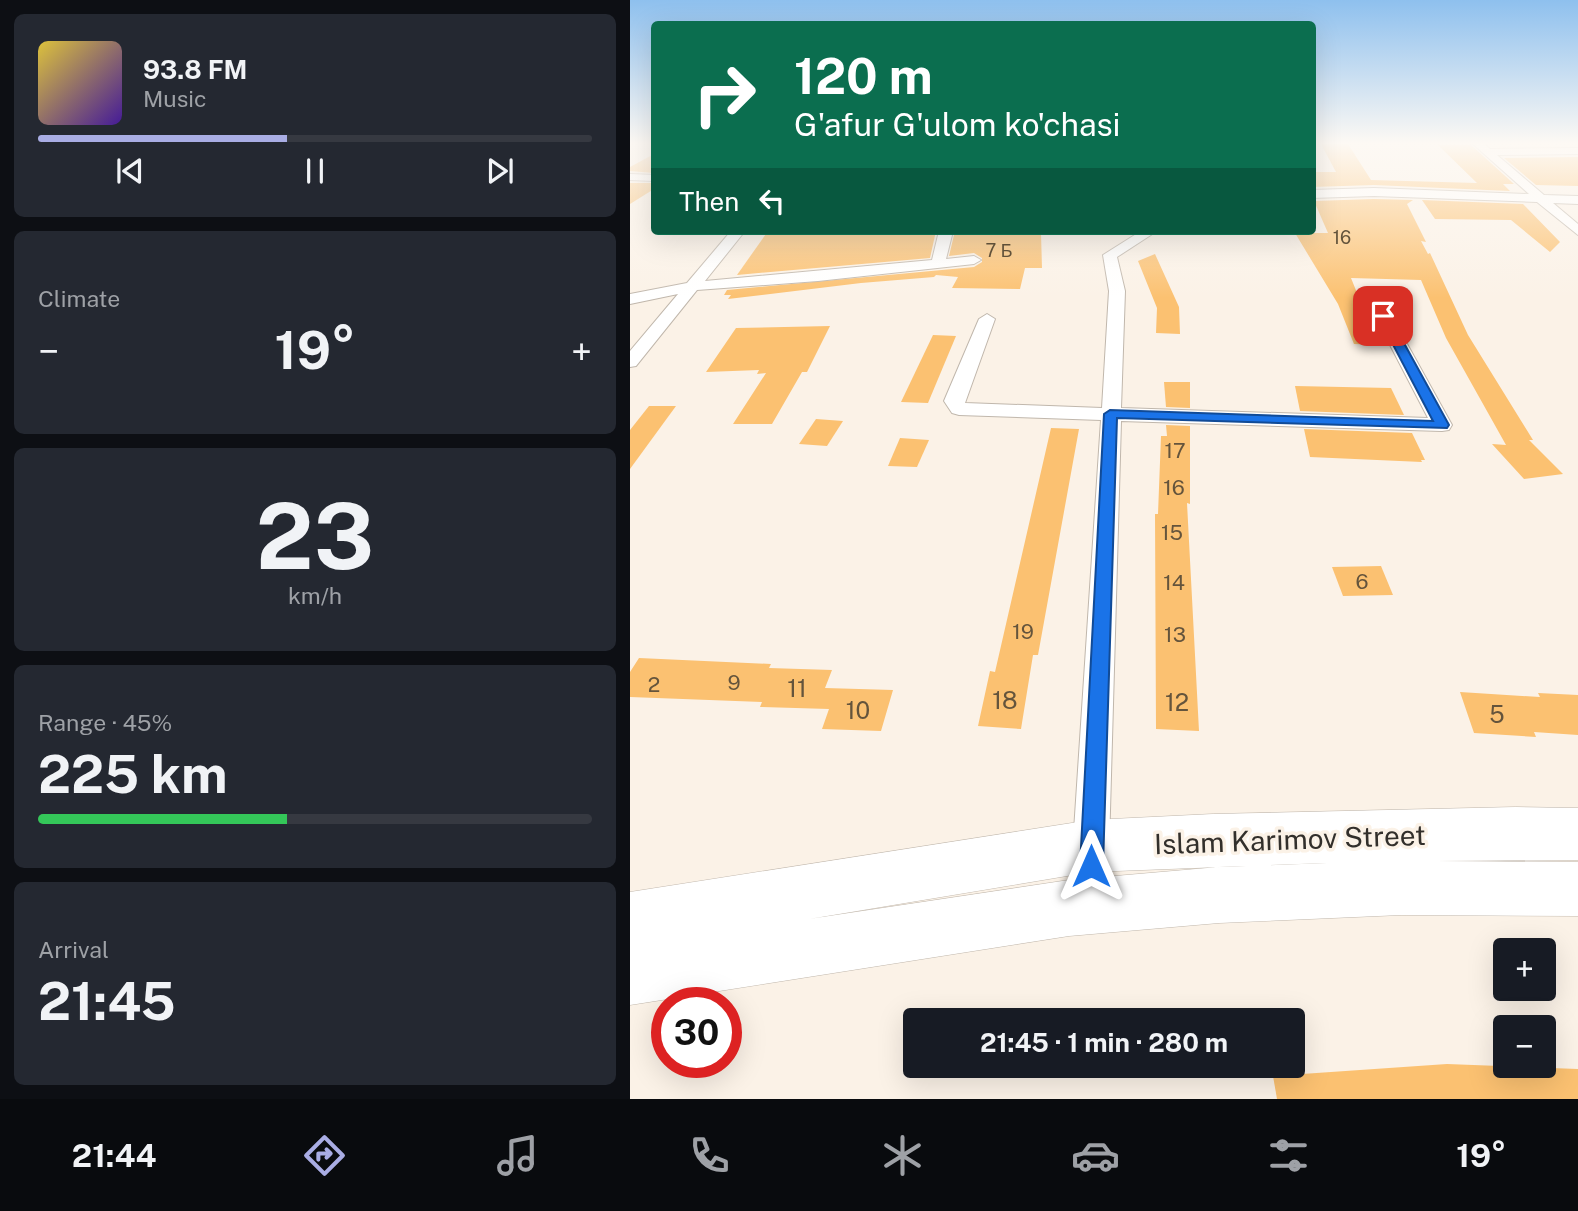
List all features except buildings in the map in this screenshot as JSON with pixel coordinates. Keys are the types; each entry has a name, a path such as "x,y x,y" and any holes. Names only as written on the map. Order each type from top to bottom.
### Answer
{"main road":[{"name":"Islam Karimov Street","path":"630,920 1091,846 1268,839 1578,835"},
{"name":"Islam Karimov Street","path":"630,975 1093,906 1219,895 1388,888 1578,889"}],"street":[{"path":"1452,195 1578,200"},
{"path":"1536,195 1578,231"},
{"path":"630,362 735,235"},
{"path":"938,263 945,235"},
{"path":"1093,906 1091,846 1117,291 1110,255 1143,235"},
{"path":"630,299 694,286 818,277 974,260"},
{"path":"987,319 954,401 959,409 1442,425 1372,295"}],"route":[{"path":"1091,866 1110,414 1442,425 1383,316"}]}
